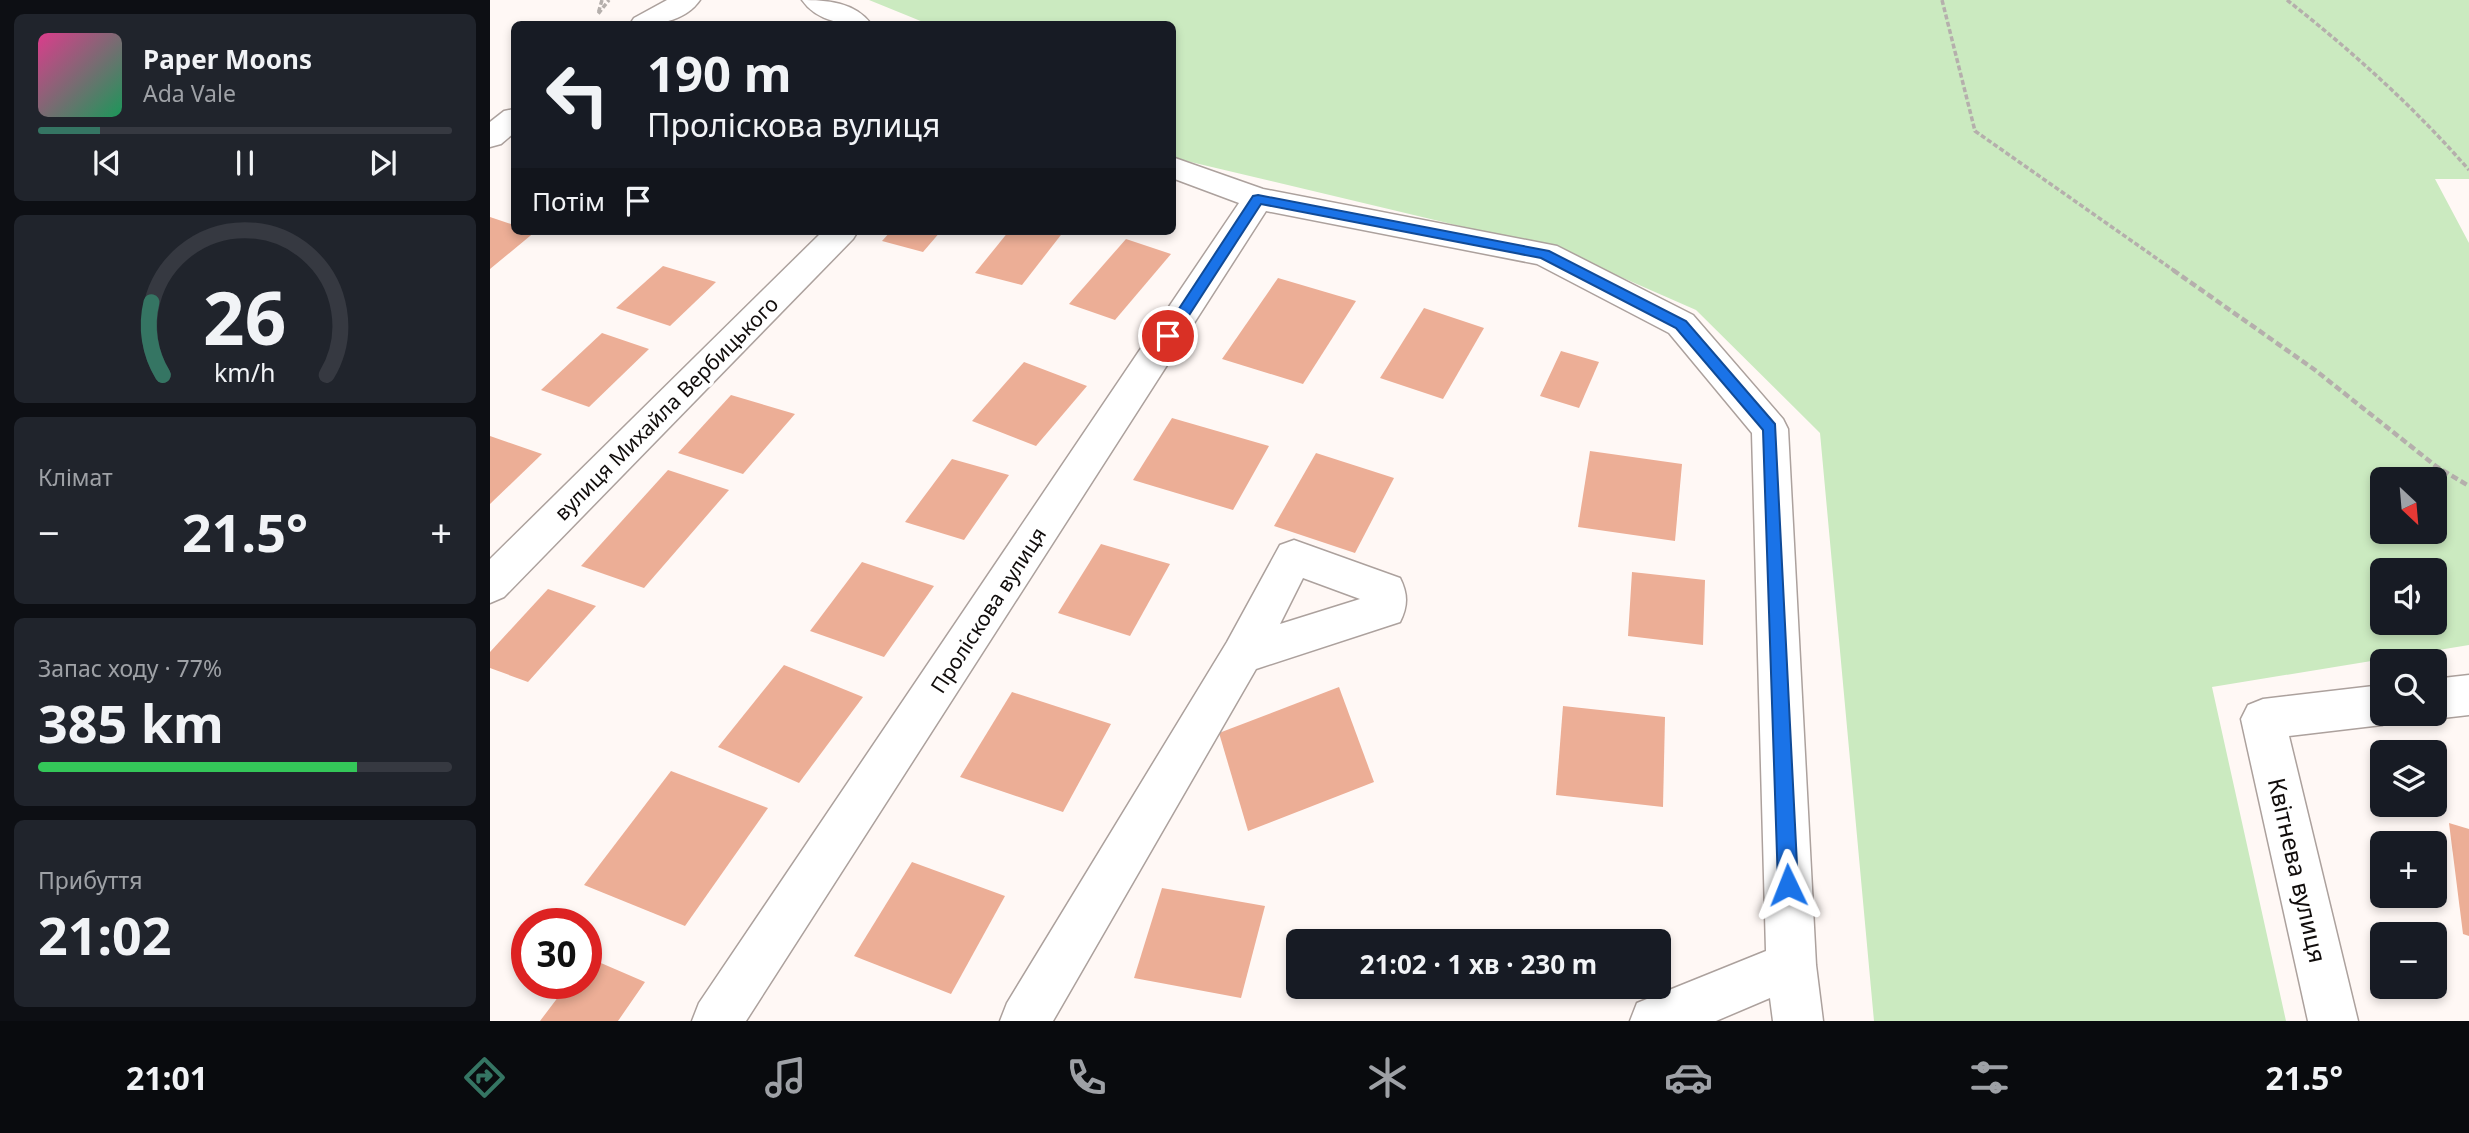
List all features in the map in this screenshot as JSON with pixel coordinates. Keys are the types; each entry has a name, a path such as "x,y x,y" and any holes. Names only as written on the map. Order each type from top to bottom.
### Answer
{"street":[{"path":"648,21 687,0"},
{"path":"815,0 852,21"},
{"path":"490,137 511,120"},
{"path":"1176,168 1258,199 1545,254 1681,324 1770,429 1791,965 1798,1021"},
{"name":"Проліскова вулиця","path":"717,1021 1258,199"},
{"name":"вулиця Михайла Вербицького","path":"490,585 838,235"},
{"path":"1025,1021 1242,655"},
{"path":"2447,698 2469,695"},
{"name":"Квітнева вулиця","path":"2333,1021 2263,719 2370,706"},
{"path":"1655,1021 1791,965"}],"path":[{"path":"602,0 598,14 610,0"},
{"path":"1942,0 1975,131 2315,370 2437,467 2469,486"},
{"path":"2287,0 2350,48 2445,141 2469,170"}],"green space":[{"path":"869,0 2469,0 2469,179 2435,179 2469,243 2469,645 2445,649 2370,649 2370,661 2212,687 2286,1021 1874,1021 1820,433 1696,310 1557,249 1178,159 1176,21 921,21"}],"building":[{"path":"490,217 511,224 511,235 531,235 490,269"},
{"path":"887,235 938,235 923,252 882,241"},
{"path":"1006,235 1061,235 1022,285 975,273"},
{"path":"1126,239 1171,254 1115,320 1069,304"},
{"path":"663,266 716,282 670,326 616,308"},
{"path":"1278,278 1356,301 1303,384 1222,359"},
{"path":"1424,308 1484,328 1443,399 1380,378"},
{"path":"602,333 649,349 589,407 541,390"},
{"path":"1561,351 1599,362 1579,408 1540,396"},
{"path":"1024,362 1087,386 1036,446 972,421"},
{"path":"731,395 795,414 743,474 678,453"},
{"path":"1172,418 1269,446 1233,510 1133,480"},
{"path":"490,436 542,454 490,504"},
{"path":"1590,451 1682,464 1675,541 1578,527"},
{"path":"1316,453 1394,478 1355,553 1274,526"},
{"path":"952,459 1009,475 964,540 905,522"},
{"path":"668,470 729,490 644,588 581,566"},
{"path":"1101,544 1170,564 1130,636 1058,613"},
{"path":"862,562 934,586 884,657 810,631"},
{"path":"1632,572 1705,580 1703,645 1628,636"},
{"path":"548,589 596,606 528,682 490,668 490,652"},
{"path":"784,665 863,697 799,783 718,747"},
{"path":"1339,687 1374,782 1248,831 1219,733"},
{"path":"1012,692 1111,724 1063,812 960,777"},
{"path":"1563,706 1665,717 1663,807 1556,795"},
{"path":"671,771 768,808 685,926 584,885"},
{"path":"2449,823 2469,829 2469,936 2463,934"},
{"path":"912,862 1005,896 951,994 854,956"},
{"path":"1162,888 1265,906 1241,998 1134,978"},
{"path":"602,963 645,982 618,1021 540,1021 557,999 602,999"}],"route":[{"path":"1168,336 1258,199 1545,254 1681,324 1770,429 1788,885"}]}
